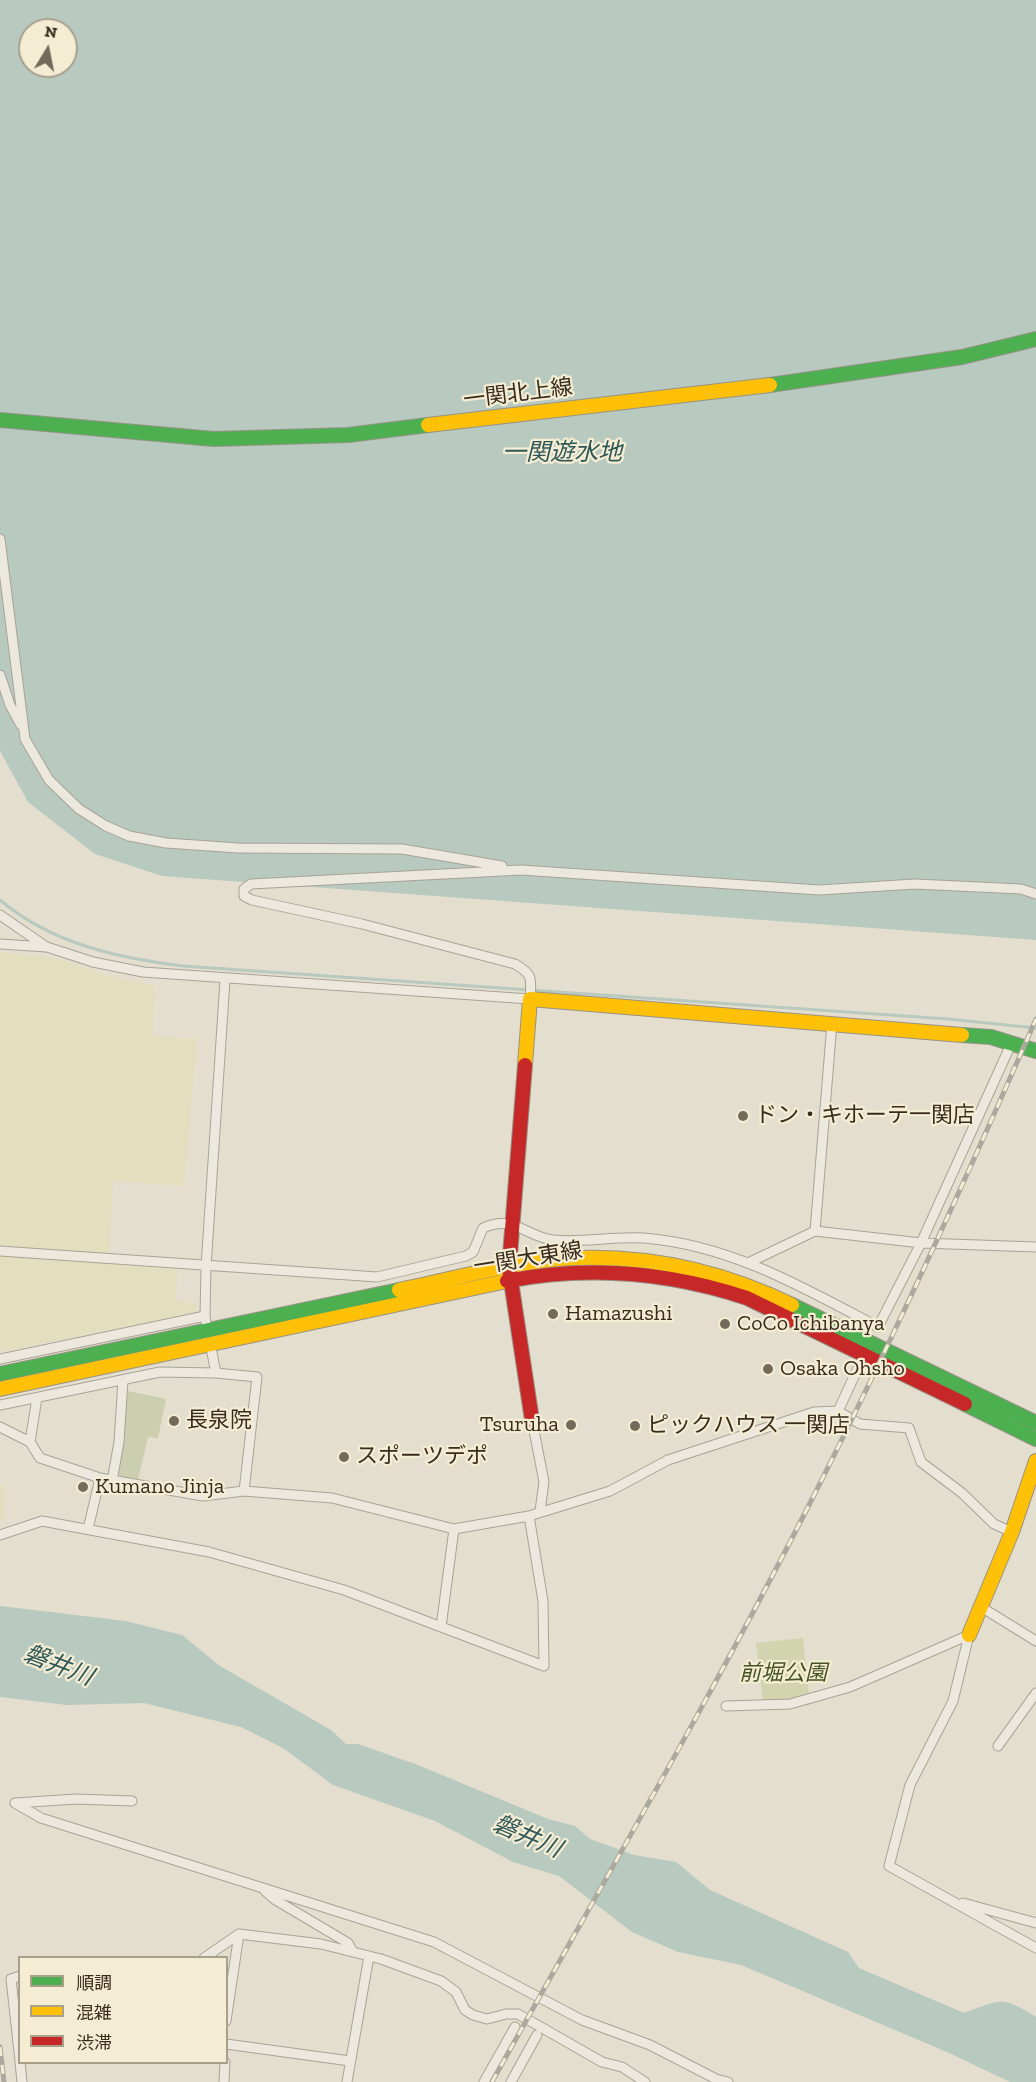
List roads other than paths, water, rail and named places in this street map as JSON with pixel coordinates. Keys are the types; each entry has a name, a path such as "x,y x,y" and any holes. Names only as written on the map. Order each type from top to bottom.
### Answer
{"main road":[{"name":"一関北上線","path":"0,420 214,439 348,435 817,380 922,364 1036,339"},
{"path":"532,1420 509,1274 510,1224 530,997 991,1037 1036,1051"},
{"name":"一関大東線","path":"0,1389 210,1343 573,1258 627,1258 658,1260 724,1276 759,1288 1036,1423"},
{"name":"一関大東線","path":"0,1374 206,1322 509,1274 587,1270 676,1277 714,1286 747,1298 1036,1439"},
{"path":"969,1635 1012,1532 1036,1461"}],"street":[{"path":"0,539 25,739 36,762 49,780 79,809 106,826 129,836 166,843 238,848 402,849 521,870"},
{"path":"0,675 10,705 23,728"},
{"path":"0,945 47,947 93,962 142,972 225,980 530,997 532,980 528,972 515,964 362,924 252,900 243,896 244,889 251,884 396,874 521,870 819,890 915,884 1021,889 1036,894"},
{"path":"0,915 47,947"},
{"path":"0,1359 206,1322 206,1267 225,980"},
{"path":"815,1231 832,1023"},
{"path":"0,1251 377,1278 466,1256 473,1252 483,1228 510,1224 546,1239 647,1239 750,1262 788,1279 878,1327 921,1243 1012,1042"},
{"path":"750,1262 815,1231 921,1243 1036,1247"},
{"path":"210,1343 216,1373"},
{"path":"838,1411 864,1355"},
{"path":"0,1405 160,1372 216,1373 256,1377 244,1491"},
{"path":"112,1481 119,1442 123,1380"},
{"path":"30,1442 37,1398"},
{"path":"0,1427 30,1442 40,1458 112,1481 204,1496 244,1491 332,1498 454,1528 530,1516 610,1491 668,1460 811,1412 838,1411 860,1424 909,1428 921,1462 962,1493 994,1524 1012,1532"},
{"path":"532,1420 544,1482 540,1511"},
{"path":"88,1529 100,1478"},
{"path":"0,1535 39,1522 88,1529 220,1555 344,1590 544,1666 543,1601 530,1516"},
{"path":"441,1628 454,1528"},
{"path":"981,1607 1036,1641"},
{"path":"726,1706 790,1704 850,1687 969,1635"},
{"path":"969,1635 952,1701 910,1785 889,1862 890,1866 1036,1948"},
{"path":"998,1746 1036,1693"},
{"path":"132,1801 76,1799 15,1803 41,1818 434,1942 582,2020 650,2045 716,2079 728,2082"},
{"path":"263,1888 274,1899 348,1943 353,1952"},
{"path":"952,1901 1036,1923"},
{"path":"228,2008 239,1934"},
{"path":"207,1956 239,1934 321,1944 369,1956 441,1981 456,1992 465,2010 473,2014 487,2019 506,2014 518,2014 602,2062 622,2067 645,2082"},
{"path":"347,2082 369,1956"},
{"path":"18,1977 10,1979 18,2045"},
{"path":"484,2082 515,2027"},
{"path":"511,2082 537,2035"},
{"path":"228,2044 350,2061"},
{"path":"20,2064 22,2082"},
{"path":"224,2082 225,2064"}],"water":[{"name":"一関遊水地","path":"0,0 1036,0 1036,940 162,876 95,854 28,802 0,751"},
{"name":"磐井川","path":"0,1606 126,1621 182,1635 220,1666 331,1730 346,1744 358,1744 418,1765 548,1819 575,1826 590,1839 634,1855 676,1862 710,1890 848,1952 859,1968 964,2013 994,2003 1015,2005 1036,2017 1036,2082 1010,2082 947,2052 741,1965 678,1952 632,1932 559,1876 513,1862 435,1821 333,1785 283,1748 241,1727 144,1703 67,1705 0,1697"}],"waterway":[{"path":"0,900 41,928 64,938 110,953 183,966 948,1019 1036,1028"}],"railway":[{"path":"492,2082 692,1725 807,1509 925,1266 1036,1019"},
{"path":"0,2047 4,2082"}],"place":[{"name":"ドン・キホーテ一関店","path":"743,1116"},
{"name":"Hamazushi","path":"553,1314"},
{"name":"CoCo Ichibanya","path":"725,1324"},
{"name":"Osaka Ohsho","path":"768,1369"},
{"name":"長泉院","path":"174,1421"},
{"name":"Tsuruha","path":"571,1425"},
{"name":"ピックハウス 一関店","path":"635,1426"},
{"name":"スポーツデポ","path":"344,1457"},
{"name":"Kumano Jinja","path":"83,1487"}],"park label":[{"name":"前堀公園","path":"783,1674"}]}
